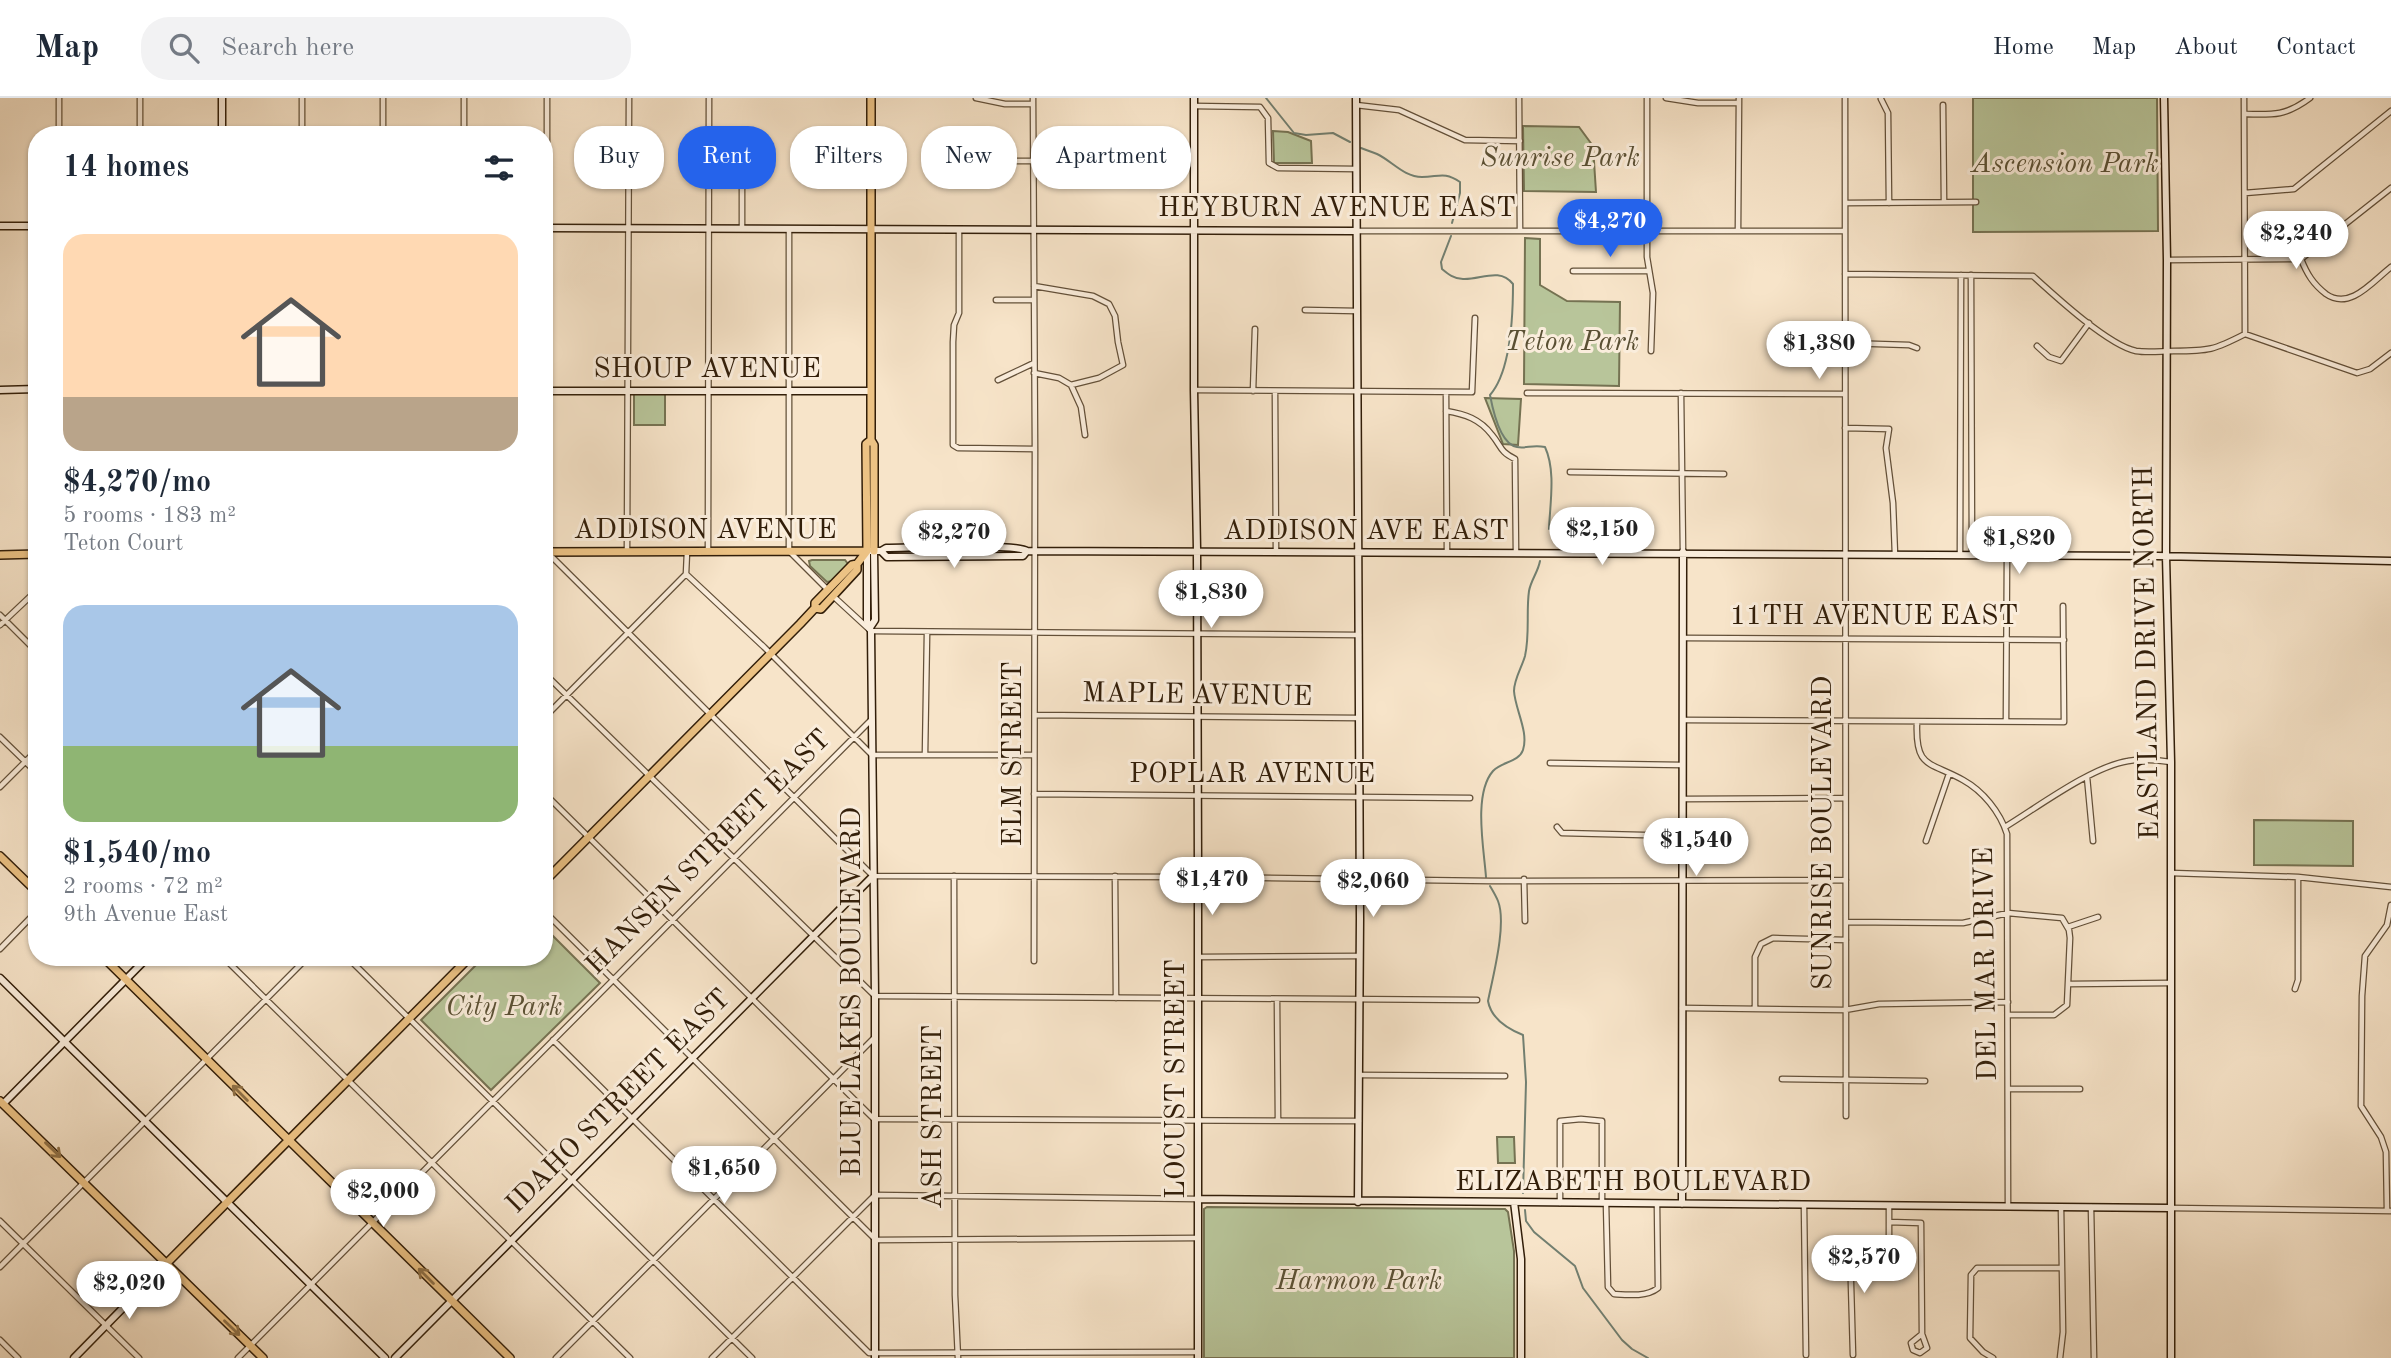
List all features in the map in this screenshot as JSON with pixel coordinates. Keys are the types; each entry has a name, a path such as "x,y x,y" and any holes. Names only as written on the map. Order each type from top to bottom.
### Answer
{"main road":[{"path":"553,873 815,608 821,609 831,593 858,570 858,564 874,551 866,444 871,440 871,98"},
{"name":"ADDISON AVENUE","path":"553,553 874,551"},
{"path":"0,555 28,554"},
{"path":"0,856 28,883"},
{"path":"112,966 510,1358"},
{"path":"166,1264 461,966"},
{"path":"1,1104 85,1182 263,1358"}],"street":[{"path":"59,98 59,126"},
{"path":"140,98 140,126"},
{"path":"222,98 222,126"},
{"path":"302,98 302,126"},
{"path":"383,98 383,126"},
{"path":"464,98 464,126"},
{"path":"547,98 547,126"},
{"path":"627,552 629,98"},
{"path":"708,551 709,98"},
{"path":"976,98 1005,104 1033,101"},
{"name":"LOCUST STREET","path":"1194,98 1198,1355"},
{"path":"1519,98 1520,231"},
{"path":"1647,98 1646,231 1647,271 1653,293 1651,351"},
{"path":"1666,98 1698,103 1739,100 1738,231"},
{"name":"SUNRISE BOULEVARD","path":"1845,98 1846,1116"},
{"name":"EASTLAND DRIVE NORTH","path":"2164,98 2168,351 2166,556 2171,762 2171,1358"},
{"path":"2244,98 2245,334"},
{"path":"2244,114 2284,114 2310,98"},
{"path":"1881,99 1888,114 1889,203"},
{"name":"ELM STREET","path":"1033,101 1033,126"},
{"path":"1358,1202 1360,999 1356,102 1399,110 1465,140 1520,141"},
{"path":"1943,105 1944,202"},
{"path":"1194,106 1260,107 1268,117 1269,163 1278,168 1356,169"},
{"path":"2245,193 2294,189 2391,111"},
{"path":"2167,260 2301,259 2391,188"},
{"path":"742,189 742,228"},
{"name":"ELM STREET","path":"1033,189 1034,961"},
{"path":"1846,203 1976,202"},
{"path":"0,226 28,226"},
{"name":"HEYBURN AVENUE EAST","path":"553,228 1845,232"},
{"path":"789,229 789,551 871,629 927,634 1359,635"},
{"path":"959,230 959,313 954,325 953,342 953,445 958,449 1035,449"},
{"path":"2301,259 2308,276 2317,287 2340,300 2360,292 2391,267"},
{"path":"1573,271 1647,271"},
{"path":"1845,274 2033,276 2066,307 2135,351 2206,351 2245,334 2357,373 2370,369 2391,353"},
{"path":"1960,555 1961,275"},
{"path":"1971,275 1972,555"},
{"path":"1034,286 1104,300 1115,315 1123,365 1099,378 1071,384 1059,378 1034,373"},
{"path":"996,300 1034,300"},
{"path":"1305,310 1357,311"},
{"path":"1194,390 1472,392 1475,318"},
{"path":"2037,346 2049,357 2061,361 2089,323"},
{"path":"1253,391 1255,329"},
{"path":"1846,342 1909,345 1917,348"},
{"path":"998,380 1034,363"},
{"path":"1071,384 1081,407 1086,435"},
{"path":"0,390 28,389"},
{"name":"SHOUP AVENUE","path":"553,391 871,391"},
{"path":"1275,392 1276,552"},
{"path":"1446,392 1447,553"},
{"path":"1527,393 1845,394"},
{"path":"1681,393 1684,473 1682,1204"},
{"path":"1446,411 1465,415 1479,422 1493,435 1503,454 1515,459 1516,553"},
{"path":"1845,428 1889,429 1886,448 1893,503 1895,555"},
{"path":"1570,472 1724,474"},
{"name":"ADDISON AVE EAST","path":"874,551 887,556 1023,556 1032,550 1844,552 1895,555 2166,556 2391,561"},
{"name":"BLUE LAKES BOULEVARD","path":"873,1356 876,1240 875,996 871,629 867,621 874,551"},
{"path":"553,709 686,574 687,552"},
{"path":"2006,721 2007,555"},
{"path":"553,561 873,876 1490,881 1846,880"},
{"path":"686,574 872,755 1033,755"},
{"path":"0,625 2,618 28,597"},
{"path":"1684,720 2064,722 2063,606"},
{"path":"2,618 28,643"},
{"path":"925,755 927,634"},
{"name":"11TH AVENUE EAST","path":"1684,638 2064,639"},
{"path":"553,682 875,996 1477,1000"},
{"name":"MAPLE AVENUE","path":"1035,715 1359,718"},
{"name":"HANSEN STREET EAST","path":"238,1358 872,719"},
{"name":"DEL MAR DRIVE","path":"1917,722 1918,748 1922,756 1938,770 1960,778 1981,793 2005,827 2009,856 2008,1206"},
{"path":"0,737 28,765"},
{"path":"0,787 28,759"},
{"path":"2005,827 2087,777 2127,761 2171,762"},
{"path":"1550,763 1683,765"},
{"path":"1926,841 1949,774"},
{"path":"2087,777 2093,841"},
{"name":"POPLAR AVENUE","path":"1034,794 1470,798"},
{"path":"1684,799 1844,798"},
{"path":"553,802 874,1119 1359,1121"},
{"path":"1557,827 1562,833 1683,836"},
{"path":"2171,873 2298,877 2391,887"},
{"name":"IDAHO STREET EAST","path":"395,1358 873,876"},
{"name":"ASH STREET","path":"954,876 958,1355"},
{"path":"1115,876 1116,999"},
{"path":"2295,989 2298,980 2298,877"},
{"path":"1524,879 1525,921"},
{"path":"2389,1211 2386,1152 2381,1137 2361,1106 2365,956 2387,925 2391,905"},
{"path":"1846,922 1963,923 2008,913 2053,915 2062,918 2068,927 2067,1005 2054,1015 2009,1015"},
{"path":"2068,927 2098,917"},
{"path":"0,948 28,920"},
{"path":"553,920 876,1240 1197,1238"},
{"path":"1755,1008 1755,957 1761,944 1773,938 1846,940"},
{"path":"1198,957 1359,956"},
{"path":"1,1104 139,966"},
{"path":"232,966 630,1358"},
{"path":"0,1268 299,966"},
{"path":"356,966 752,1358"},
{"path":"0,978 384,1358"},
{"path":"2069,984 2171,984"},
{"path":"1277,999 1278,1120"},
{"path":"1682,1008 1845,1010 1879,1004 2008,1002"},
{"path":"556,1358 875,1037"},
{"path":"553,1040 873,1356 1198,1355"},
{"path":"1359,1075 1506,1076"},
{"path":"1782,1079 1925,1081"},
{"path":"2009,1089 2080,1089"},
{"path":"1560,1203 1560,1121 1602,1121 1608,1287 1614,1294 1628,1295 1652,1293 1658,1288 1657,1204"},
{"path":"712,1358 875,1195"},
{"name":"ELIZABETH BOULEVARD","path":"875,1195 2389,1211"},
{"path":"1514,1202 1521,1259 1521,1358"},
{"path":"1804,1205 1806,1355"},
{"path":"1853,1355 1850,1249 1889,1248 1889,1206"},
{"path":"2061,1206 2062,1358"},
{"path":"2091,1207 2094,1358"},
{"path":"0,1221 139,1358"},
{"path":"1889,1222 1921,1223 1922,1334"},
{"path":"74,1358 166,1264"},
{"path":"1993,1358 1970,1338 1973,1269 2062,1268"},
{"path":"0,1340 18,1358"}],"green space":[{"name":"Ascension Park","path":"1973,98 2157,98 2158,231 1973,232"},
{"name":"Sunrise Park","path":"1523,126 1579,127 1593,146 1596,192 1524,191"},
{"path":"1273,131 1288,132 1311,141 1312,163 1274,163"},
{"name":"Teton Park","path":"1525,238 1540,239 1540,285 1567,301 1620,302 1619,386 1524,384"},
{"path":"634,394 665,394 665,425 634,425"},
{"path":"1485,398 1521,399 1518,445 1503,444"},
{"path":"845,560 848,564 832,581 827,582 810,566 809,561"},
{"path":"2254,820 2353,821 2353,866 2254,865"},
{"name":"City Park","path":"553,936 600,983 491,1090 421,1020 475,966 553,966"},
{"path":"1497,1137 1514,1137 1515,1163 1498,1163"},
{"name":"Harmon Park","path":"1204,1209 1505,1209 1508,1212 1514,1251 1514,1358 1204,1358"}],"waterway":[{"path":"1266,98 1294,133 1333,133 1350,142"},
{"path":"1361,148 1377,154 1409,174 1422,177 1445,176 1460,182 1460,193 1452,223"},
{"path":"1451,236 1441,262 1442,269 1447,273 1463,279 1496,275 1513,284 1507,358 1497,385 1490,395 1498,426 1511,445 1545,447 1551,477 1549,529"},
{"path":"1486,877 1481,822 1483,793 1493,771 1518,757 1523,750 1523,728 1514,687 1525,656 1529,591 1540,561"},
{"path":"1490,886 1498,901 1501,923 1488,1001 1501,1022 1523,1035 1526,1082 1523,1193"},
{"path":"1525,1210 1526,1221 1534,1232 1575,1266 1583,1288 1622,1340 1648,1358"}]}
